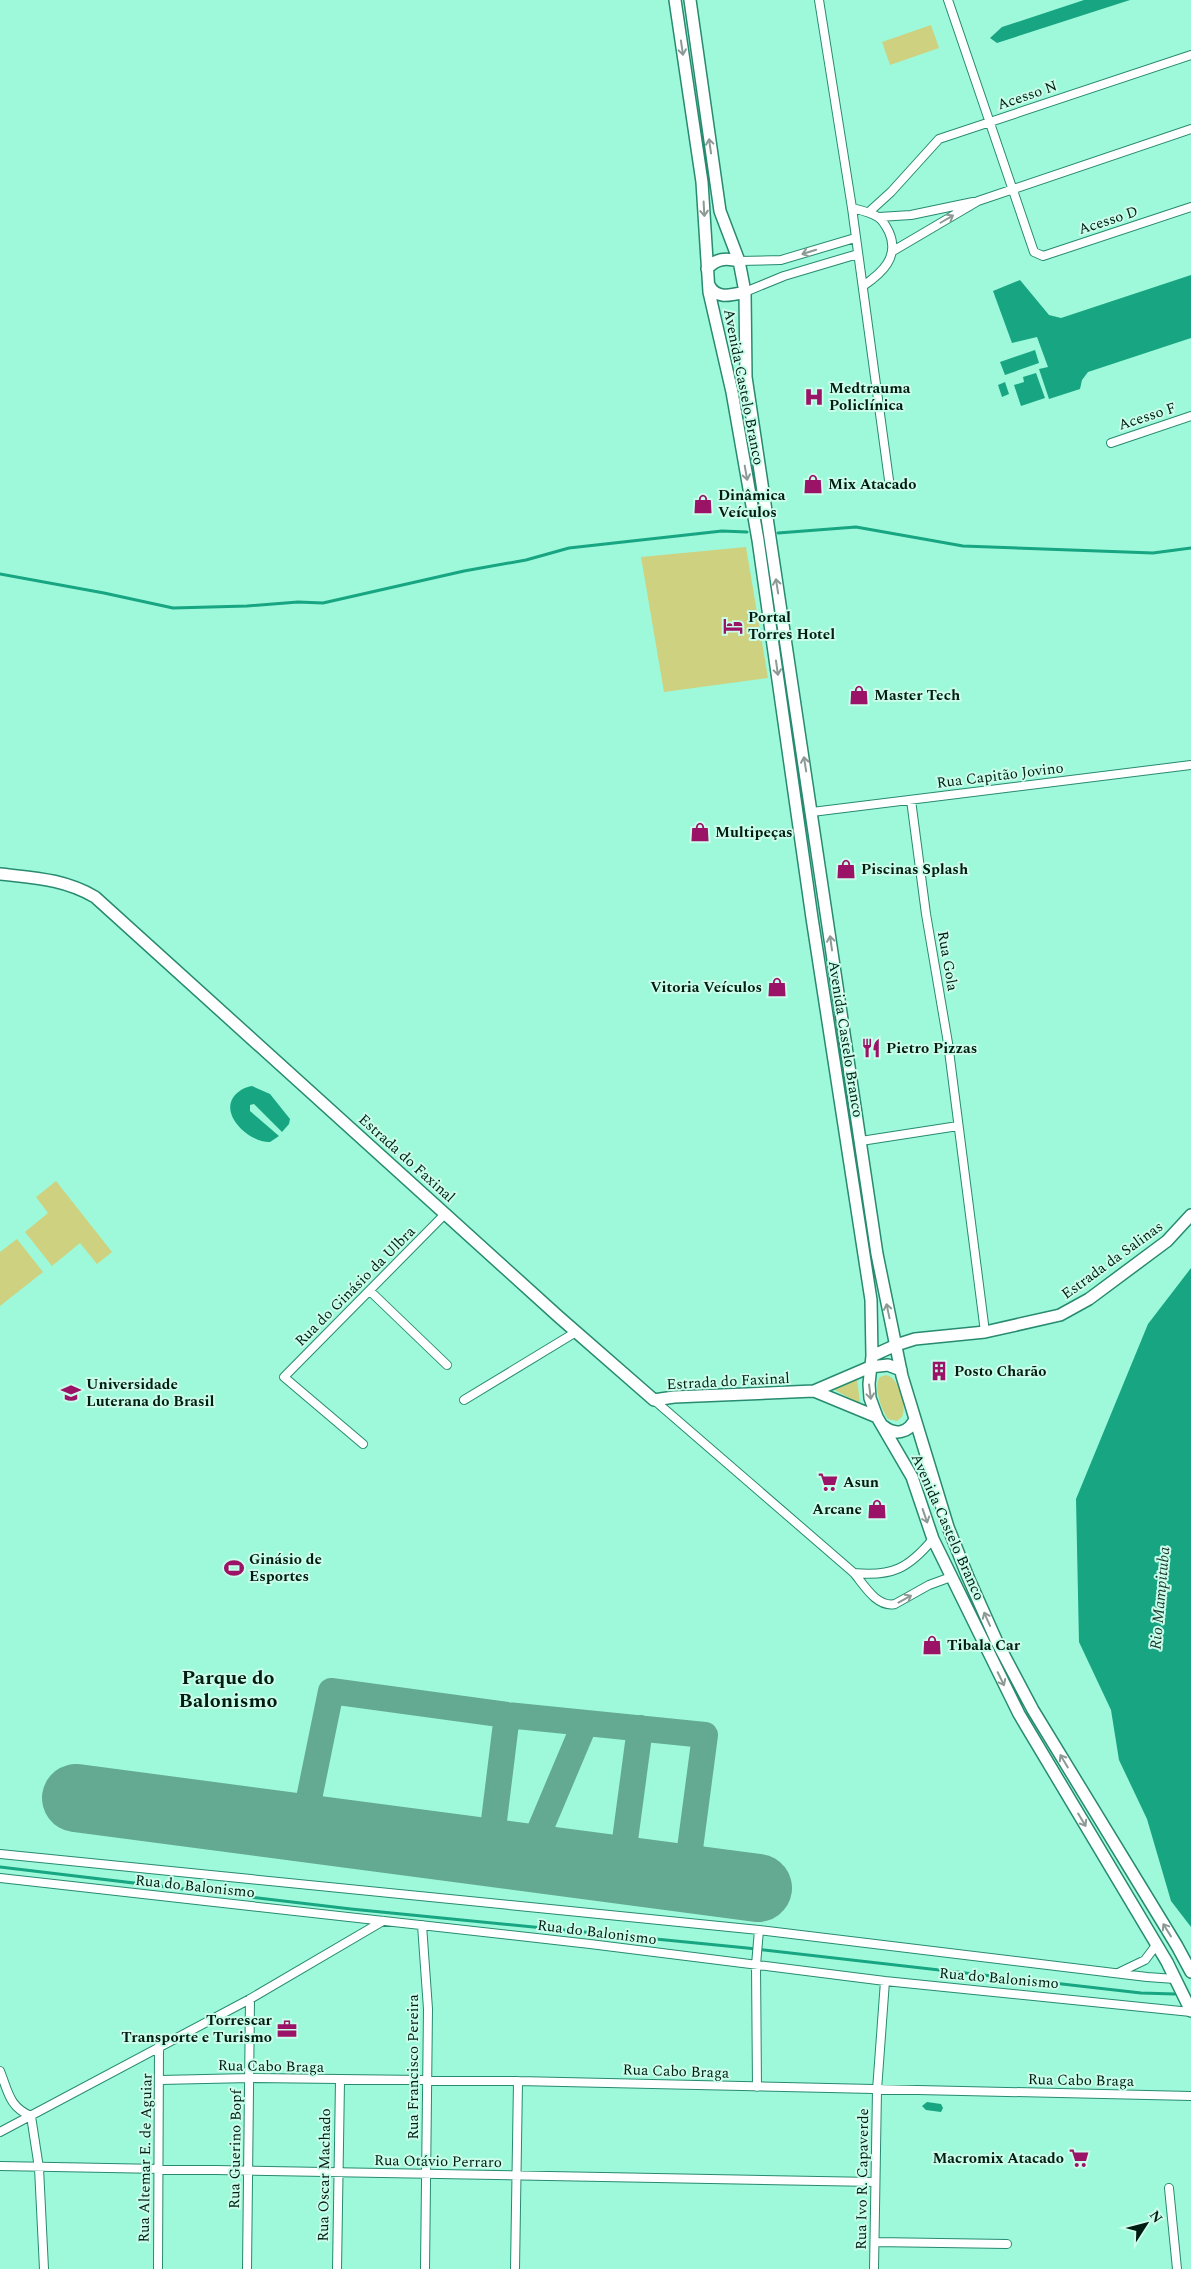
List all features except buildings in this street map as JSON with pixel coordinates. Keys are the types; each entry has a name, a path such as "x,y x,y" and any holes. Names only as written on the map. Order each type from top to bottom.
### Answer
{"main road":[{"name":"Avenida Castelo Branco","path":"675,0 702,182 708,285 732,392 758,540 812,918 871,1300 870,1398 879,1421 912,1477 934,1539 1018,1714 1157,1944 1191,2012"},
{"name":"Avenida Castelo Branco","path":"690,0 720,211 739,260 745,292 746,377 877,1254 901,1370 948,1527 997,1642 1033,1710 1191,1972"},
{"path":"707,269 720,259 739,260"},
{"path":"708,285 711,290 721,295 745,292"},
{"name":"Estrada do Faxinal","path":"0,874 61,882 78,887 95,898 576,1332 654,1400 674,1397 814,1391"},
{"name":"Estrada da Salinas","path":"814,1391 871,1362 896,1344 931,1336 985,1332 1060,1315 1077,1307 1167,1241 1191,1215"},
{"path":"871,1362 892,1365 901,1370"},
{"path":"814,1391 879,1421 891,1432 900,1432 909,1428 915,1419"}],"street":[{"path":"820,0 852,208 889,480"},
{"path":"948,0 1011,189"},
{"name":"Acesso N","path":"869,212 891,192 939,139 1191,55"},
{"path":"893,251 978,202 1011,189 1191,129"},
{"name":"Acesso D","path":"1011,189 1034,252 1043,256 1191,207"},
{"path":"879,217 910,215 978,202"},
{"path":"852,208 869,212 879,217 886,225 892,238 893,251 882,272 863,286"},
{"path":"739,260 781,260 855,238"},
{"path":"745,292 784,276 858,254"},
{"path":"781,260 784,276"},
{"name":"Acesso F","path":"1111,443 1191,416"},
{"name":"Rua Capitão Jovino","path":"812,812 1191,765"},
{"name":"Rua Gola","path":"911,800 926,914 948,1043 985,1332"},
{"path":"861,1141 958,1126"},
{"name":"Rua do Ginásio da Ulbra","path":"364,1444 284,1377 446,1213"},
{"path":"370,1291 447,1365"},
{"path":"464,1400 576,1332"},
{"path":"654,1400 854,1573 878,1601 890,1606 903,1601 928,1585 951,1577"},
{"path":"854,1573 880,1575 891,1573 913,1560 934,1539"},
{"name":"Rua do Balonismo","path":"0,1854 759,1930 1176,1979"},
{"name":"Rua do Balonismo","path":"0,1878 756,1962 885,1982 1191,2012"},
{"path":"0,2132 250,1998 383,1921"},
{"name":"Rua Francisco Pereira","path":"422,1926 428,2009 429,2080 425,2269"},
{"path":"758,2087 756,1962 759,1930"},
{"path":"1118,1972 1145,1960 1157,1944"},
{"name":"Rua Ivo R. Capaverde","path":"874,2269 877,2090 885,1982"},
{"name":"Rua Guerino Bopf","path":"247,2269 250,1998"},
{"name":"Rua Altemar E. de Aguiar","path":"158,2269 159,2046"},
{"path":"0,2071 14,2104 19,2111 30,2116"},
{"name":"Rua Cabo Braga","path":"160,2080 250,2078 518,2080 1191,2096"},
{"name":"Rua Oscar Machado","path":"337,2269 340,2080"},
{"path":"516,2269 518,2080"},
{"path":"30,2116 39,2168 44,2269"},
{"name":"Rua Otávio Perraro","path":"0,2166 39,2168 159,2168 338,2174 875,2182"},
{"path":"1169,2188 1177,2269"},
{"path":"875,2242 1007,2244"}],"shaded area":[{"path":"931,25 939,48 890,65 882,42"},
{"path":"746,547 768,678 664,692 641,557"},
{"path":"56,1181 112,1252 97,1264 80,1243 52,1266 25,1232 48,1213 36,1197"},
{"path":"17,1239 43,1272 0,1306 0,1252"},
{"path":"886,1375 895,1381 903,1399 902,1417 897,1421 888,1419 879,1398 878,1381 880,1377"},
{"path":"857,1377 860,1404 833,1389"}],"water":[{"path":"1084,0 1130,0 997,43 990,38 1002,27"},
{"path":"1191,275 1191,338 1088,372 1082,380 1080,389 1049,399 1039,369 1048,367 1037,337 1012,343 993,291 1020,280 1049,315 1061,318"},
{"path":"1035,350 1039,363 1005,375 1000,362"},
{"path":"1036,373 1045,398 1021,406 1014,385 1024,382 1023,377"},
{"path":"1005,382 1009,394 1002,397 998,385"},
{"path":"252,1086 270,1094 290,1119 289,1124 282,1132 254,1104 250,1105 250,1111 279,1136 270,1142 254,1138 246,1133 233,1118 230,1110 235,1095 243,1089"},
{"name":"Rio Mampituba","path":"1191,1268 1191,1927 1171,1901 1147,1819 1119,1760 1111,1710 1079,1642 1076,1499 1148,1324"},
{"path":"927,2102 941,2104 943,2108 941,2112 926,2110 922,2106"}],"waterway":[{"path":"778,533 856,527 963,546 1153,553 1191,548"},
{"path":"0,574 173,608 247,606 298,602 323,603 464,571 526,560 569,548 722,531 747,532"},
{"path":"0,1867 351,1909 747,1948 1141,1993 1175,1994"}],"taxiway":[{"path":"303,1828 331,1691 507,1715 705,1735 686,1879"},
{"path":"490,1853 507,1715"},
{"path":"528,1858 585,1723"},
{"path":"621,1870 640,1728"}],"runway":[{"path":"76,1798 758,1888"}],"place":[{"name":"Medtrauma Policlínica","path":"814,397"},
{"name":"Mix Atacado","path":"813,484"},
{"name":"Dinâmica Veículos","path":"703,504"},
{"name":"Portal Torres Hotel","path":"733,626"},
{"name":"Master Tech","path":"859,695"},
{"name":"Multipeças","path":"700,832"},
{"name":"Piscinas Splash","path":"846,869"},
{"name":"Vitoria Veículos","path":"777,987"},
{"name":"Pietro Pizzas","path":"871,1048"},
{"name":"Posto Charão","path":"939,1371"},
{"name":"Universidade Luterana do Brasil","path":"71,1393"},
{"name":"Asun","path":"828,1482"},
{"name":"Arcane","path":"877,1509"},
{"name":"Ginásio de Esportes","path":"234,1568"},
{"name":"Tibala Car","path":"932,1645"},
{"name":"Torrescar Transporte e Turismo","path":"287,2029"},
{"name":"Macromix Atacado","path":"1079,2158"}],"district":[{"name":"Parque do Balonismo","path":"228,1688"}]}
